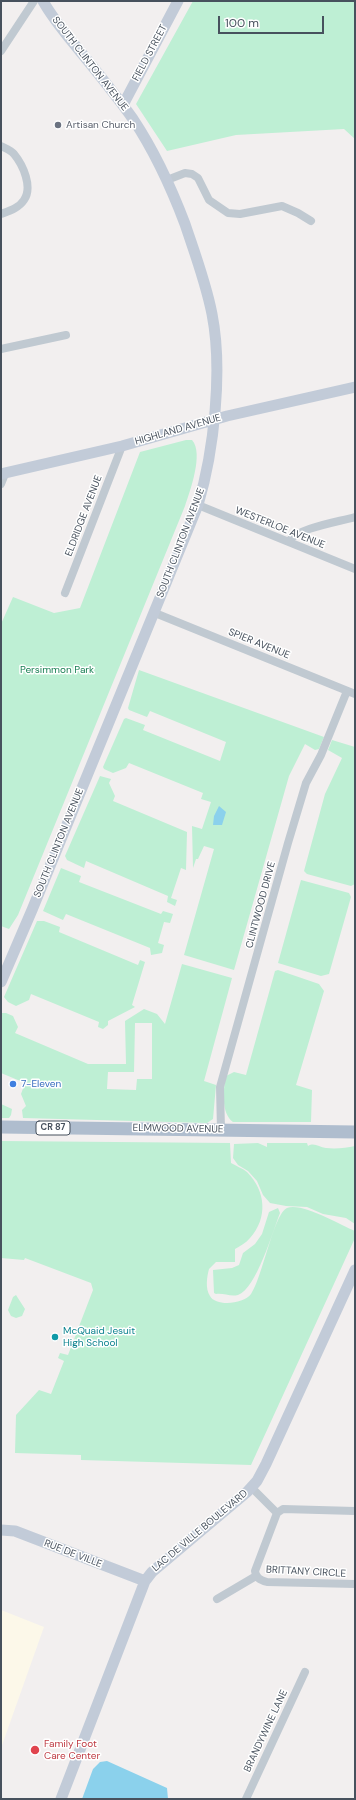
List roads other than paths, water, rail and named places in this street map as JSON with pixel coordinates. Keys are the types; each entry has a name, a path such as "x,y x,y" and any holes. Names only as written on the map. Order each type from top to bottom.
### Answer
{"main road":[{"name":"ELMWOOD AVENUE","path":"1,1127 355,1132"}],"street":[{"path":"1,51 34,1"},
{"name":"SOUTH CLINTON AVENUE","path":"1,982 155,613 198,505 206,472 213,420 216,367 212,315 200,267 167,180 156,158 123,105 59,26 43,1"},
{"name":"FIELD STREET","path":"123,105 178,1"},
{"path":"1,146 14,154 24,171 28,190 24,201 19,206 1,214"},
{"path":"167,180 184,173 192,174 198,178 209,200 228,213 240,214 282,206 311,221"},
{"path":"1,350 66,335"},
{"name":"HIGHLAND AVENUE","path":"2,477 122,446 213,420 355,386"},
{"name":"ELDRIDGE AVENUE","path":"65,593 122,446"},
{"name":"WESTERLOE AVENUE","path":"198,505 355,569"},
{"path":"289,541 293,536 302,532 355,517"},
{"name":"SPIER AVENUE","path":"155,613 351,693"},
{"name":"CLINTWOOD DRIVE","path":"221,1130 220,1087 288,843 306,783 351,693"},
{"name":"LAC DE VILLE BOULEVARD","path":"61,1799 145,1581 152,1572 251,1487 266,1464 355,1270"},
{"path":"251,1487 277,1513 283,1509 290,1508 355,1511"},
{"name":"BRITTANY CIRCLE","path":"256,1576 256,1566 277,1513"},
{"name":"RUE DE VILLE","path":"1,1530 15,1531 145,1581"},
{"name":"BRITTANY CIRCLE","path":"256,1576 267,1582 355,1584"},
{"name":"BRITTANY CIRCLE","path":"217,1599 256,1576"},
{"name":"BRANDYWINE LANE","path":"246,1799 305,1672"}],"water":[{"path":"219,806 226,812 222,825 213,825 214,816"},
{"path":"107,1761 167,1788 168,1799 82,1799 93,1769 100,1762"}],"place":[{"name":"Artisan Church","path":"58,125"},
{"name":"7-Eleven","path":"13,1084"},
{"name":"McQuaid Jesuit High School","path":"55,1337"},
{"name":"Family Foot Care Center","path":"35,1750"}],"park label":[{"name":"Persimmon Park","path":"57,670"}]}
